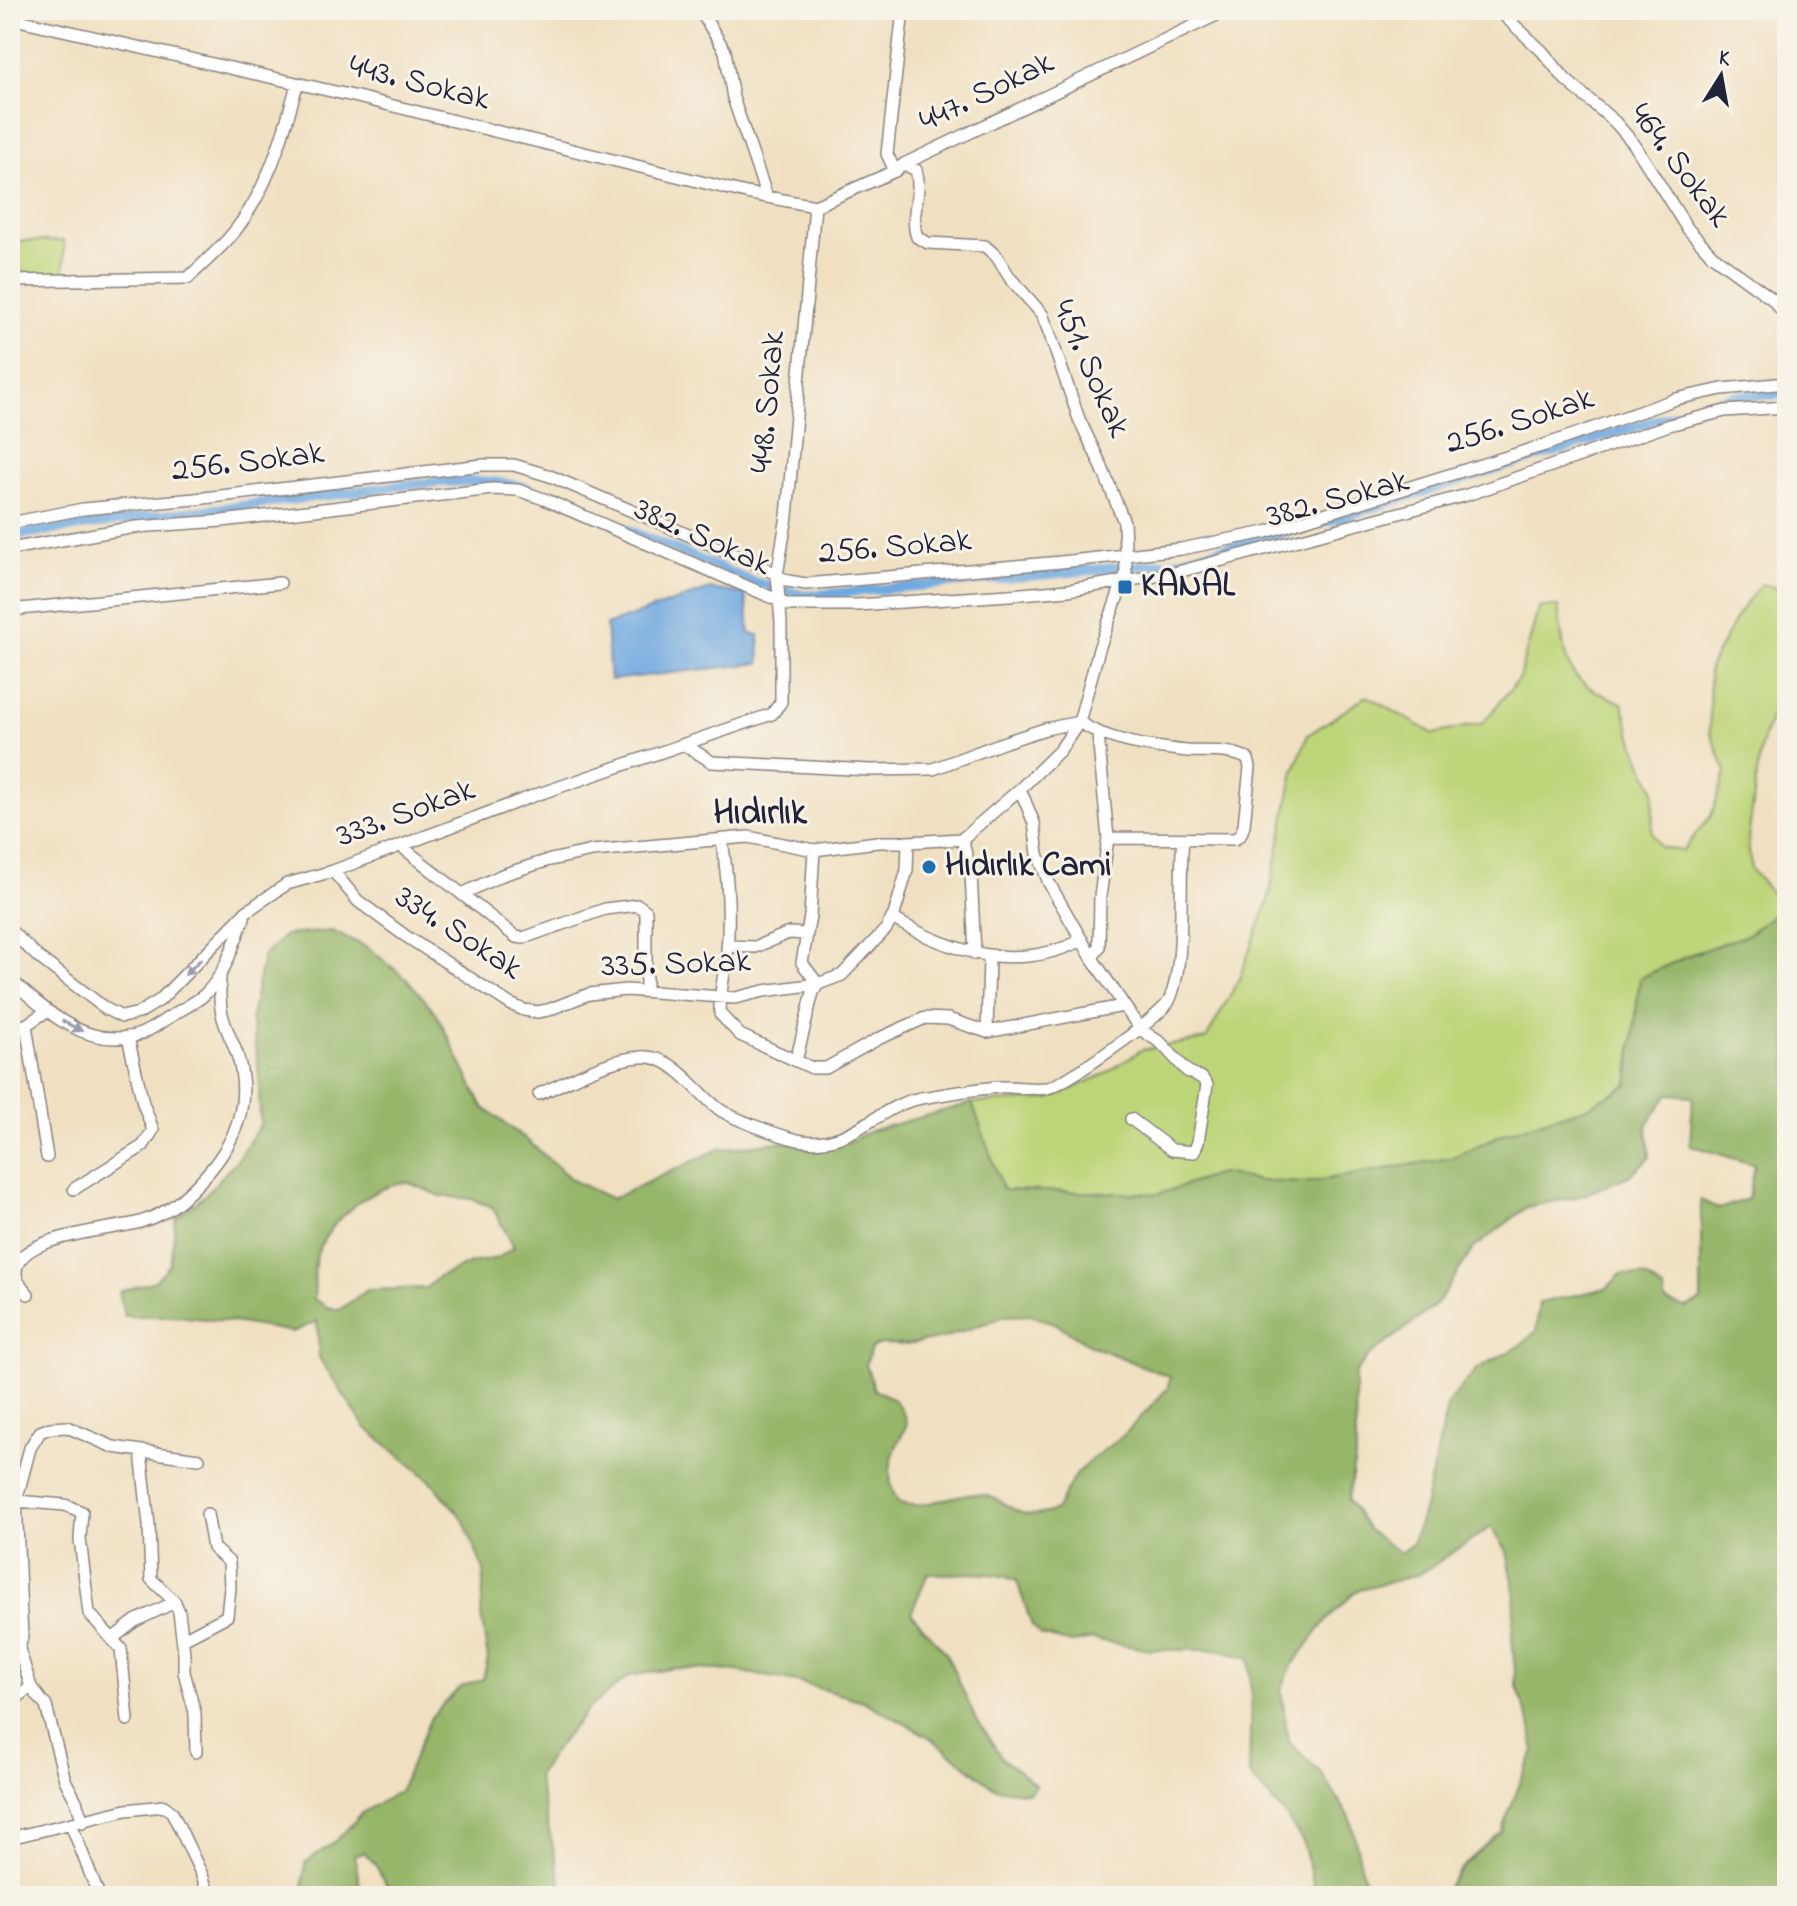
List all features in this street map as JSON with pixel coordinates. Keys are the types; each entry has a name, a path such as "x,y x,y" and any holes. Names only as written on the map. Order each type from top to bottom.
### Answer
{"street":[{"path":"700,10 725,51 733,98 767,197"},
{"path":"900,168 887,154 903,10"},
{"name":"447. Sokak","path":"815,206 1227,10"},
{"name":"464. Sokak","path":"1498,10 1542,51 1566,80 1615,122 1634,144 1687,228 1712,255 1771,298 1787,316"},
{"name":"443. Sokak","path":"10,18 815,206"},
{"path":"10,281 188,278 231,236 257,195 283,139 297,84"},
{"name":"451. Sokak","path":"900,168 916,170 920,182 914,228 917,237 928,243 985,246 1042,314 1079,419 1124,522 1125,567"},
{"name":"448. Sokak","path":"779,600 778,577 787,516 815,206"},
{"name":"256. Sokak","path":"10,523 83,509 482,465 514,465 580,487 788,581 806,584 1061,562 1125,567 1181,549 1266,532 1545,445 1676,399 1722,389 1787,383"},
{"name":"382. Sokak","path":"10,549 136,527 222,521 492,489 518,490 779,600 810,606 1068,590 1125,567 1174,573 1467,495 1669,425 1725,411 1787,407"},
{"path":"462,894 502,875 592,851 748,837 814,850 877,842 962,839 1060,750 1079,722 1125,567"},
{"path":"10,610 280,583"},
{"name":"333. Sokak","path":"10,930 37,956 106,1009 122,1017 139,1013 160,1000 247,911 287,884 333,871 533,796 772,714 781,702 779,600"},
{"path":"685,745 712,762 870,770 933,769 1045,729 1079,722 1098,735 1185,750 1237,753 1248,759 1250,767 1241,834 1235,839 1108,838"},
{"path":"1092,958 1099,947 1100,897 1108,838 1098,735"},
{"path":"1020,789 1034,823 1038,854 1049,883 1092,958 1140,1029 1161,1043 1187,1071 1202,1078 1207,1085 1194,1152 1172,1150 1131,1119"},
{"path":"962,839 971,873 975,954"},
{"path":"539,1094 621,1060 643,1056 656,1058 672,1065 721,1110 796,1139 825,1141 848,1135 917,1099 999,1087 1049,1088 1064,1082 1140,1029 1168,1003 1180,922 1183,839"},
{"path":"722,840 728,874 727,946 719,997 720,1014 740,1035 812,1068 826,1068 869,1043 925,1018 948,1019 987,1032 1123,1006"},
{"name":"335. Sokak","path":"566,1004 589,994 646,991 735,998 818,984 842,975 886,929 892,918 907,870 908,842"},
{"path":"401,846 516,937 523,938 605,909 638,905 646,911 646,991"},
{"path":"796,1061 813,992 818,984 802,963 810,916 814,850"},
{"name":"334. Sokak","path":"333,871 358,901 510,1004 537,1012 566,1004"},
{"path":"10,979 47,1011 84,1032 104,1037 128,1037 150,1029 203,996 220,977 247,911"},
{"path":"892,918 909,928 989,958 1040,956 1063,950 1082,940"},
{"path":"727,946 755,947 789,933 805,934"},
{"path":"987,1032 989,958"},
{"path":"28,1294 17,1279 17,1265 25,1254 44,1243 91,1230 138,1223 162,1212 181,1200 216,1163 230,1142 239,1125 243,1082 221,1010 220,977"},
{"path":"10,1026 26,1025 47,1011"},
{"path":"26,1025 47,1157"},
{"path":"74,1189 143,1146 153,1130 143,1103 128,1037"},
{"path":"99,1896 77,1823 76,1801 65,1780 51,1718 31,1687 14,1645 22,1626 16,1501 30,1448 40,1432 50,1428 67,1427 113,1447 199,1459"},
{"path":"141,1452 151,1579 175,1602 179,1612 184,1672 195,1713 196,1752"},
{"path":"16,1501 65,1505 82,1512 80,1539 89,1613 121,1649 128,1720"},
{"path":"183,1639 227,1616 229,1562 213,1548 207,1514"},
{"path":"112,1639 135,1621 175,1602"},
{"path":"10,1703 31,1687"},
{"path":"10,1838 126,1810 164,1806 172,1812 209,1896"}],"green space":[{"path":"10,241 64,241 64,274 10,274"},
{"path":"1761,584 1778,588 1786,615 1787,656 1780,689 1761,746 1748,839 1751,869 1783,907 1747,935 1692,954 1640,978 1628,1085 1587,1107 1505,1133 1451,1158 1304,1183 1259,1181 1222,1173 1159,1194 1003,1190 972,1103 1050,1099 1105,1074 1141,1050 1206,1039 1239,979 1268,902 1294,771 1308,735 1367,696 1434,734 1483,723 1519,678 1539,607 1558,607 1570,668 1588,686 1622,703 1635,746 1654,789 1652,833 1660,847 1682,851 1711,816 1726,772 1710,731 1709,668 1738,614"},
{"path":"1787,904 1787,1896 1440,1896 1463,1866 1501,1832 1535,1752 1530,1723 1516,1683 1512,1637 1515,1592 1507,1551 1491,1527 1420,1574 1356,1591 1325,1622 1291,1667 1281,1689 1288,1741 1320,1772 1350,1817 1368,1896 1316,1896 1303,1842 1285,1815 1249,1775 1249,1658 1217,1650 1150,1650 1092,1639 1072,1643 1041,1635 1032,1626 1017,1581 983,1574 928,1573 911,1613 946,1653 974,1715 1002,1758 1036,1785 1029,1793 995,1788 928,1736 863,1701 797,1682 737,1671 676,1668 629,1676 590,1707 552,1753 537,1777 564,1896 412,1896 390,1891 375,1864 364,1852 354,1855 362,1896 302,1896 305,1863 338,1839 362,1813 400,1791 431,1717 460,1687 483,1679 488,1658 481,1616 484,1571 463,1519 431,1481 365,1427 319,1358 317,1321 293,1332 177,1316 124,1316 119,1292 155,1281 170,1264 176,1219 205,1195 237,1160 260,1125 259,1074 251,1017 263,956 285,935 332,931 367,947 408,980 436,1013 483,1107 572,1180 612,1199 719,1149 779,1142 846,1143 870,1131 972,1103 1003,1190 1159,1194 1222,1173 1259,1181 1304,1183 1451,1158 1505,1133 1587,1107 1628,1085 1640,978 1692,954 1747,935","holes":["1668,1094 1693,1096 1690,1145 1755,1165 1748,1199 1719,1209 1701,1200 1701,1301 1686,1308 1666,1302 1664,1291 1646,1277 1621,1274 1607,1288 1539,1303 1536,1331 1524,1343 1477,1369 1448,1403 1424,1508 1412,1544 1400,1553 1368,1530 1348,1500 1356,1451 1355,1374 1368,1357 1437,1304 1473,1249 1527,1207 1581,1196 1629,1176 1650,1157 1647,1125","407,1182 441,1196 471,1199 492,1207 514,1247 498,1258 471,1263 438,1277 426,1288 367,1290 339,1310 314,1299 316,1260 331,1229 365,1198","1031,1315 1055,1323 1090,1345 1170,1377 1168,1388 1124,1435 1089,1461 1074,1477 1056,1510 1029,1515 986,1495 973,1494 927,1504 899,1503 891,1483 891,1463 907,1424 896,1402 874,1390 866,1364 871,1348 880,1344 906,1345 943,1338 1006,1316"]}],"water":[{"path":"710,589 745,594 750,634 759,635 760,663 610,680 606,625"}],"waterway":[{"path":"616,525 751,581 805,596 1169,563 1321,523 1735,396 1787,394"},
{"path":"10,536 426,483 486,482 535,491"}],"place":[{"name":"KANAL","path":"1125,587"},
{"name":"Hıdırlık Cami","path":"929,867"}],"district":[{"name":"Hıdırlık","path":"760,814"}]}
